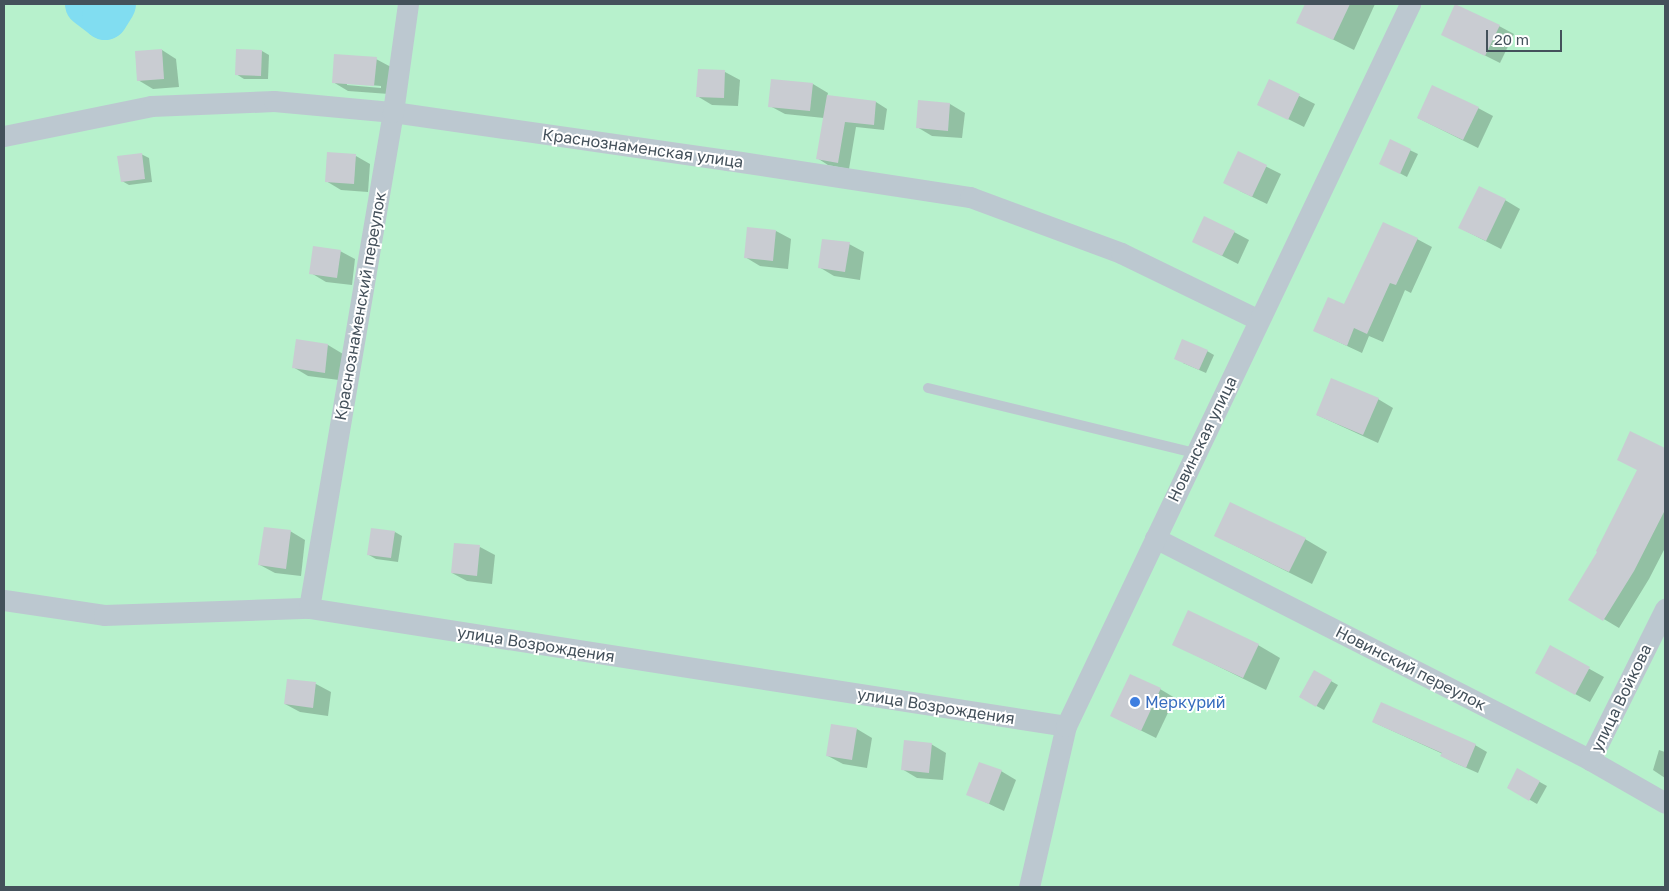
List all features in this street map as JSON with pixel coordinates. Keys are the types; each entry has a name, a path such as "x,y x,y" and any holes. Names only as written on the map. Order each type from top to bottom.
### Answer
{"street":[{"name":"Краснознаменский переулок","path":"309,608 393,112 408,4"},
{"name":"Новинская улица","path":"1029,887 1066,726 1410,4"},
{"name":"Краснознаменская улица","path":"4,136 151,106 274,101 393,112 970,197 1121,253 1259,320"},
{"name":"Новинский переулок","path":"1155,538 1590,760 1665,803"},
{"name":"улица Возрождения","path":"4,600 104,615 309,608 1066,726"},
{"name":"улица Войкова","path":"1590,760 1665,609"}],"lane":[{"path":"928,388 1195,453"}],"green space":[{"path":"4,4 92,4 105,17 116,4 1665,4 1665,887 4,887"}],"building":[{"path":"1305,4 1350,4 1333,40 1296,23"},
{"path":"1455,4 1500,25 1485,56 1441,35"},
{"path":"162,49 164,79 137,81 135,51"},
{"path":"236,49 262,50 261,76 235,75"},
{"path":"334,54 377,57 374,86 332,83"},
{"path":"698,69 725,70 724,98 696,97"},
{"path":"771,79 813,83 810,111 768,107"},
{"path":"1269,79 1300,94 1288,120 1257,105"},
{"path":"1432,85 1479,107 1463,140 1417,118"},
{"path":"827,95 876,101 874,125 845,122 838,163 816,159"},
{"path":"918,100 950,103 948,131 916,128"},
{"path":"1390,139 1411,149 1400,174 1379,164"},
{"path":"1238,151 1267,165 1252,197 1223,183"},
{"path":"327,152 356,154 354,184 325,182"},
{"path":"142,153 145,179 121,182 117,156"},
{"path":"1479,186 1506,199 1486,241 1458,228"},
{"path":"1204,216 1235,231 1222,256 1192,242"},
{"path":"1383,222 1418,238 1396,285 1390,283 1367,334 1354,328 1347,346 1313,331 1328,297 1344,304"},
{"path":"747,227 776,230 773,261 744,258"},
{"path":"822,239 850,242 845,272 818,268"},
{"path":"313,246 341,250 337,278 309,274"},
{"path":"296,339 328,344 325,373 292,368"},
{"path":"1182,339 1208,350 1199,370 1174,359"},
{"path":"1331,378 1379,398 1363,435 1316,415"},
{"path":"1630,431 1665,448 1665,510 1634,571 1603,621 1568,600 1597,552 1637,470 1617,460"},
{"path":"1230,502 1306,538 1289,572 1214,536"},
{"path":"264,527 291,530 286,569 258,565"},
{"path":"371,528 395,531 391,558 367,555"},
{"path":"454,543 480,545 477,576 451,573"},
{"path":"1188,610 1259,644 1243,678 1172,645"},
{"path":"1550,645 1590,667 1575,695 1535,673"},
{"path":"1314,670 1332,680 1316,707 1299,697"},
{"name":"Меркурий","path":"1130,674 1161,688 1141,731 1110,716"},
{"path":"287,679 316,682 313,708 284,704"},
{"path":"1381,702 1476,744 1466,768 1440,756 1442,753 1372,722"},
{"path":"831,724 857,728 852,760 826,756"},
{"path":"904,740 932,743 929,773 901,770"},
{"path":"979,762 1002,770 989,804 966,795"},
{"path":"1517,768 1540,781 1529,801 1507,788"}],"waterway":[{"path":"88,4 105,17 113,4"}],"place":[{"name":"Меркурий","path":"1135,702"}]}
